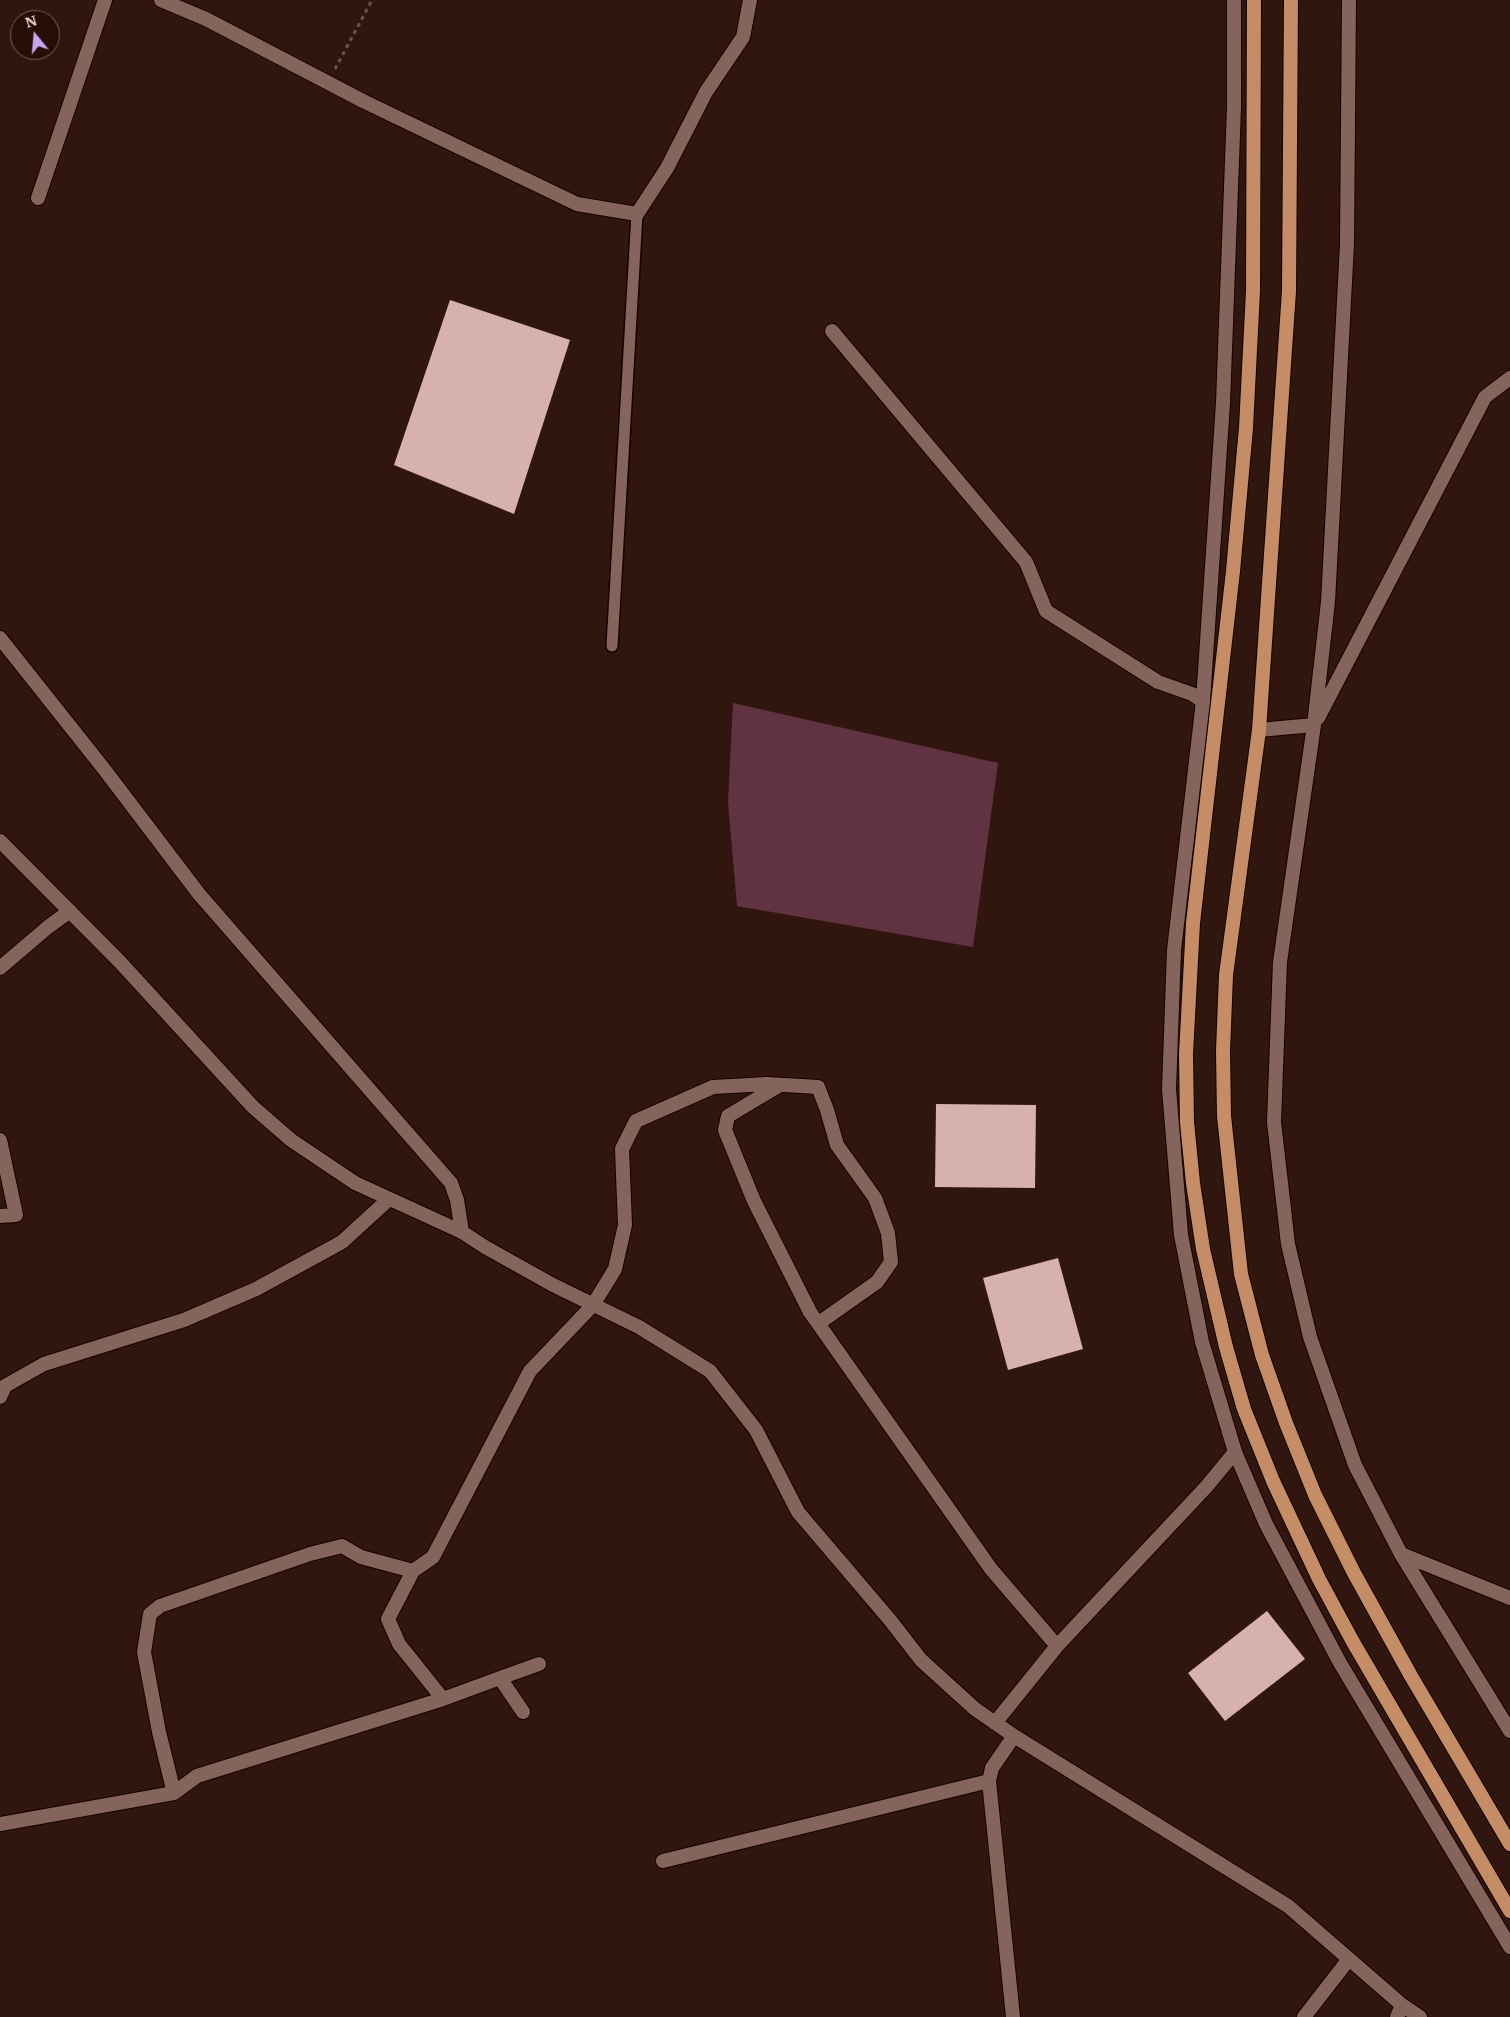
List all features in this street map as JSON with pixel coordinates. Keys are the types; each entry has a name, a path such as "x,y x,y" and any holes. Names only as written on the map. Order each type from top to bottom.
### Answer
{"highway":[{"path":"1254,0 1253,291 1246,428 1234,571 1193,924 1186,1054 1187,1122 1193,1183 1203,1249 1226,1347 1244,1409 1272,1481 1318,1579 1510,1912"},
{"path":"1291,0 1289,291 1259,730 1226,975 1223,1051 1224,1116 1240,1274 1262,1355 1314,1495 1354,1574 1401,1659 1510,1844"}],"street":[{"path":"38,198 105,0"},
{"path":"161,0 206,19 327,83 578,204 637,214 667,168 706,92 743,37 750,0"},
{"path":"1234,0 1234,107 1224,403 1203,701 1174,950 1169,1089 1181,1235 1202,1342 1235,1452 1266,1524 1340,1663 1510,1946"},
{"path":"1349,0 1347,244 1328,602 1314,725 1280,962 1274,1122 1288,1244 1310,1336 1354,1465 1401,1554 1510,1731"},
{"path":"832,331 1026,562 1046,612 1158,682 1192,694 1203,701"},
{"path":"1314,725 1485,397 1510,378"},
{"path":"0,638 104,769 199,894 452,1183 462,1232"},
{"path":"1259,730 1314,725"},
{"path":"0,841 120,962 253,1107 291,1140 355,1183 462,1232 485,1247 640,1328 710,1371 756,1430 798,1512 884,1613 921,1660 975,1709 1014,1736 1288,1906 1349,1959 1399,2011 1420,2017"},
{"path":"0,968 70,911"},
{"path":"780,1085 728,1116 725,1130 754,1201 810,1312 991,1569 1057,1646"},
{"path":"444,1699 399,1644 388,1618 413,1572 433,1558 530,1371 593,1304 615,1270 625,1226 622,1149 636,1121 713,1087 780,1085 818,1087 828,1110 838,1144 875,1198 888,1233 891,1262 877,1282 819,1323"},
{"path":"0,1140 16,1215 0,1216"},
{"path":"0,1397 5,1386 44,1364 184,1320 256,1289 342,1242 389,1199"},
{"path":"995,1723 1057,1646 1201,1492 1235,1452"},
{"path":"174,1793 159,1732 144,1652 150,1614 160,1606 310,1554 342,1546 361,1557 413,1572"},
{"path":"1401,1554 1510,1598"},
{"path":"0,1824 174,1793 198,1776 444,1699 539,1664"},
{"path":"500,1678 523,1712"},
{"path":"1013,2017 989,1780 992,1768 1014,1736"},
{"path":"663,1860 989,1780"},
{"path":"1304,2017 1349,1959"}],"lane":[{"path":"612,646 637,214"}],"path":[{"path":"327,83 372,0"}],"shaded area":[{"path":"733,703 998,763 973,947 737,906 728,802"}],"building":[{"path":"450,300 570,340 514,514 394,465"},
{"path":"936,1104 1036,1105 1035,1188 935,1187"},
{"path":"1058,1258 1083,1349 1008,1370 983,1278"},
{"path":"1267,1611 1305,1659 1225,1721 1188,1673"}]}
